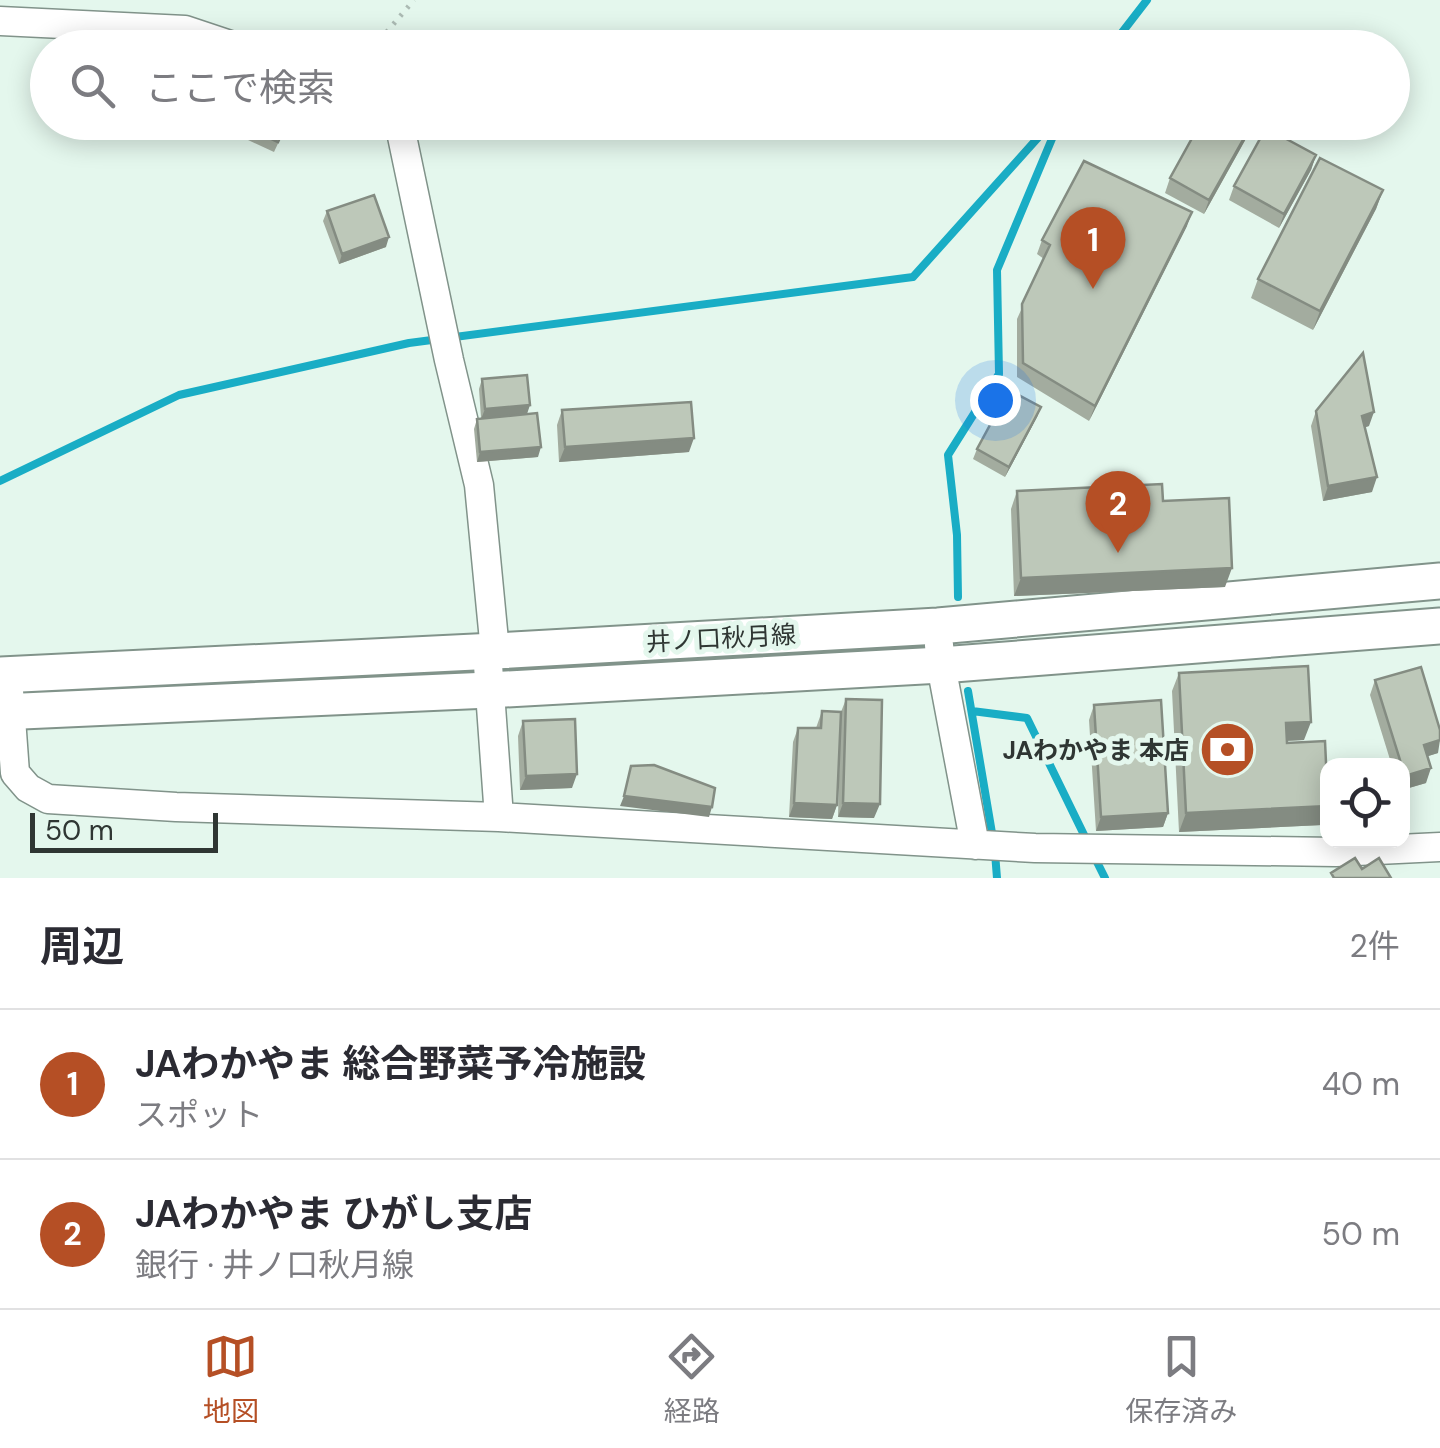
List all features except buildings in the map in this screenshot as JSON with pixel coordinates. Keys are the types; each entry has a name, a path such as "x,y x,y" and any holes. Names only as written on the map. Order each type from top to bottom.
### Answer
{"main road":[{"name":"井ノ口秋月線","path":"4,675 938,626 1440,581"},
{"name":"井ノ口秋月線","path":"5,712 940,665 1440,626"}],"street":[{"path":"0,21 185,30"},
{"path":"403,140 480,485 499,816"},
{"path":"938,626 940,665 975,845"},
{"path":"4,675 5,712 15,773 28,788 48,799 176,807 499,816 1034,848 1336,852 1440,847"},
{"path":"0,793 28,788"}],"path":[{"path":"388,30 414,0"}],"waterway":[{"path":"1124,30 1147,0"},
{"path":"0,481 179,395 409,343 913,277 1036,140"},
{"path":"958,597 957,535 948,455 999,374 997,270 1051,140"},
{"path":"968,691 993,839"},
{"path":"972,711 1027,718 1088,843"},
{"path":"995,853 997,878"},
{"path":"1094,856 1105,878"}],"place":[{"name":"JAわかやま 総合野菜予冷施設","path":"1093,289"},
{"name":"JAわかやま ひがし支店","path":"1118,553"},
{"name":"JAわかやま 本店","path":"1228,750"}]}
